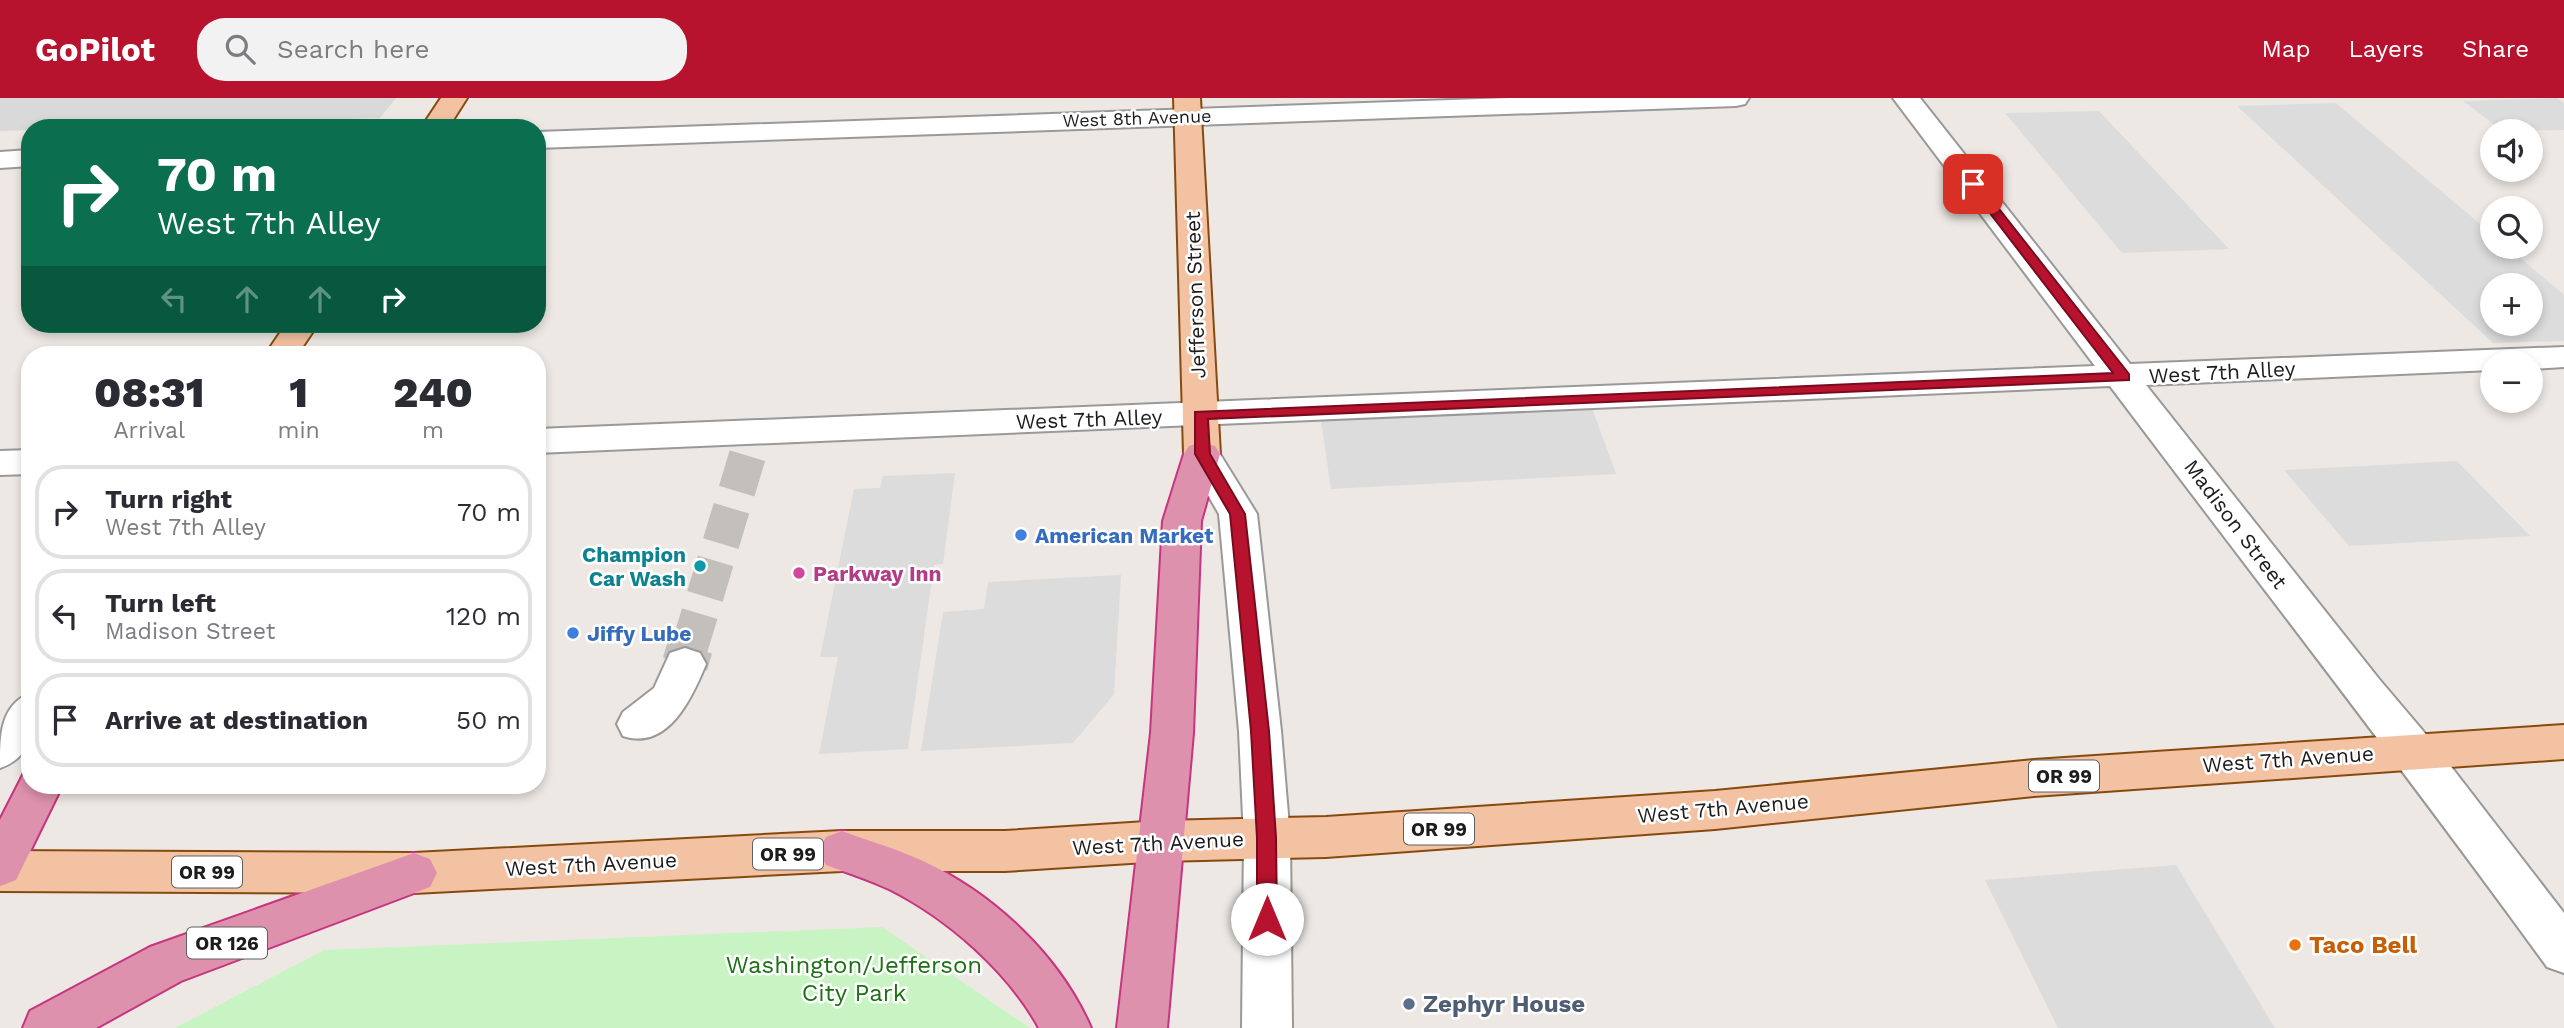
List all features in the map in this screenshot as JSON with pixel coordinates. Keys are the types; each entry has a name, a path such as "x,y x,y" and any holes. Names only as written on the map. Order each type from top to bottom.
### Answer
{"highway":[{"path":"1142,1028 1172,733 1182,521 1201,434"},
{"path":"0,868 36,794"},
{"path":"842,851 910,876 978,922 1028,971 1066,1028"},
{"name":"OR 126","path":"48,1028 167,963 414,873"}],"main road":[{"path":"440,119 454,98"},
{"name":"Jefferson Street","path":"1187,107 1201,434"},
{"name":"West 7th Avenue","path":"0,868 414,873 842,851 1006,850 1162,841 1326,837 1715,810 2034,778 2414,750 2564,742"}],"street":[{"name":"West 8th Avenue","path":"546,140 1187,107 1736,98"},
{"name":"Madison Street","path":"1906,98 2364,691 2414,750 2564,951"},
{"path":"0,160 21,159"},
{"name":"West 7th Alley","path":"546,441 1201,434 2124,377 2564,357"},
{"name":"Jefferson Street","path":"1201,434 1238,514 1260,731 1267,838 1267,1028"},
{"path":"0,463 21,462"},
{"path":"638,724 671,698 685,664"},
{"path":"0,750 21,722"}],"shaded area":[{"path":"0,98 396,98 380,118 21,119 21,130 0,131"},
{"path":"2557,98 2564,103 2564,130 2543,130 2543,119 2487,119 2463,101"},
{"path":"2336,103 2480,224 2480,259 2521,259 2538,273 2480,273 2480,331 2237,106"},
{"path":"2099,111 2229,249 2122,253 2005,113"},
{"path":"2543,277 2564,295 2564,341 2493,343 2485,336 2543,336"},
{"path":"1592,408 1616,474 1331,489 1321,421"},
{"path":"2457,461 2530,536 2349,546 2284,470"},
{"path":"955,473 943,564 934,565 908,749 819,754 838,657 820,657 854,489 880,488 883,476"},
{"path":"1121,575 1114,694 1073,743 921,751 943,612 984,609 988,582"},
{"path":"2176,865 2275,1028 2058,1028 1985,880"}],"green space":[{"name":"Washington/Jefferson City Park","path":"882,927 1030,1028 175,1028 324,950"}],"tunnel":[{"path":"689,649 750,447"},
{"path":"685,664 690,647"}],"place":[{"name":"American Market","path":"1021,535"},
{"name":"Champion Car Wash","path":"700,566"},
{"name":"Parkway Inn","path":"799,573"},
{"name":"Jiffy Lube","path":"573,633"},
{"name":"Taco Bell","path":"2295,945"},
{"name":"Zephyr House","path":"1409,1004"}],"route":[{"path":"1267,919 1267,838 1260,731 1238,514 1202,454 1200,415 2124,377 1973,184"}]}
